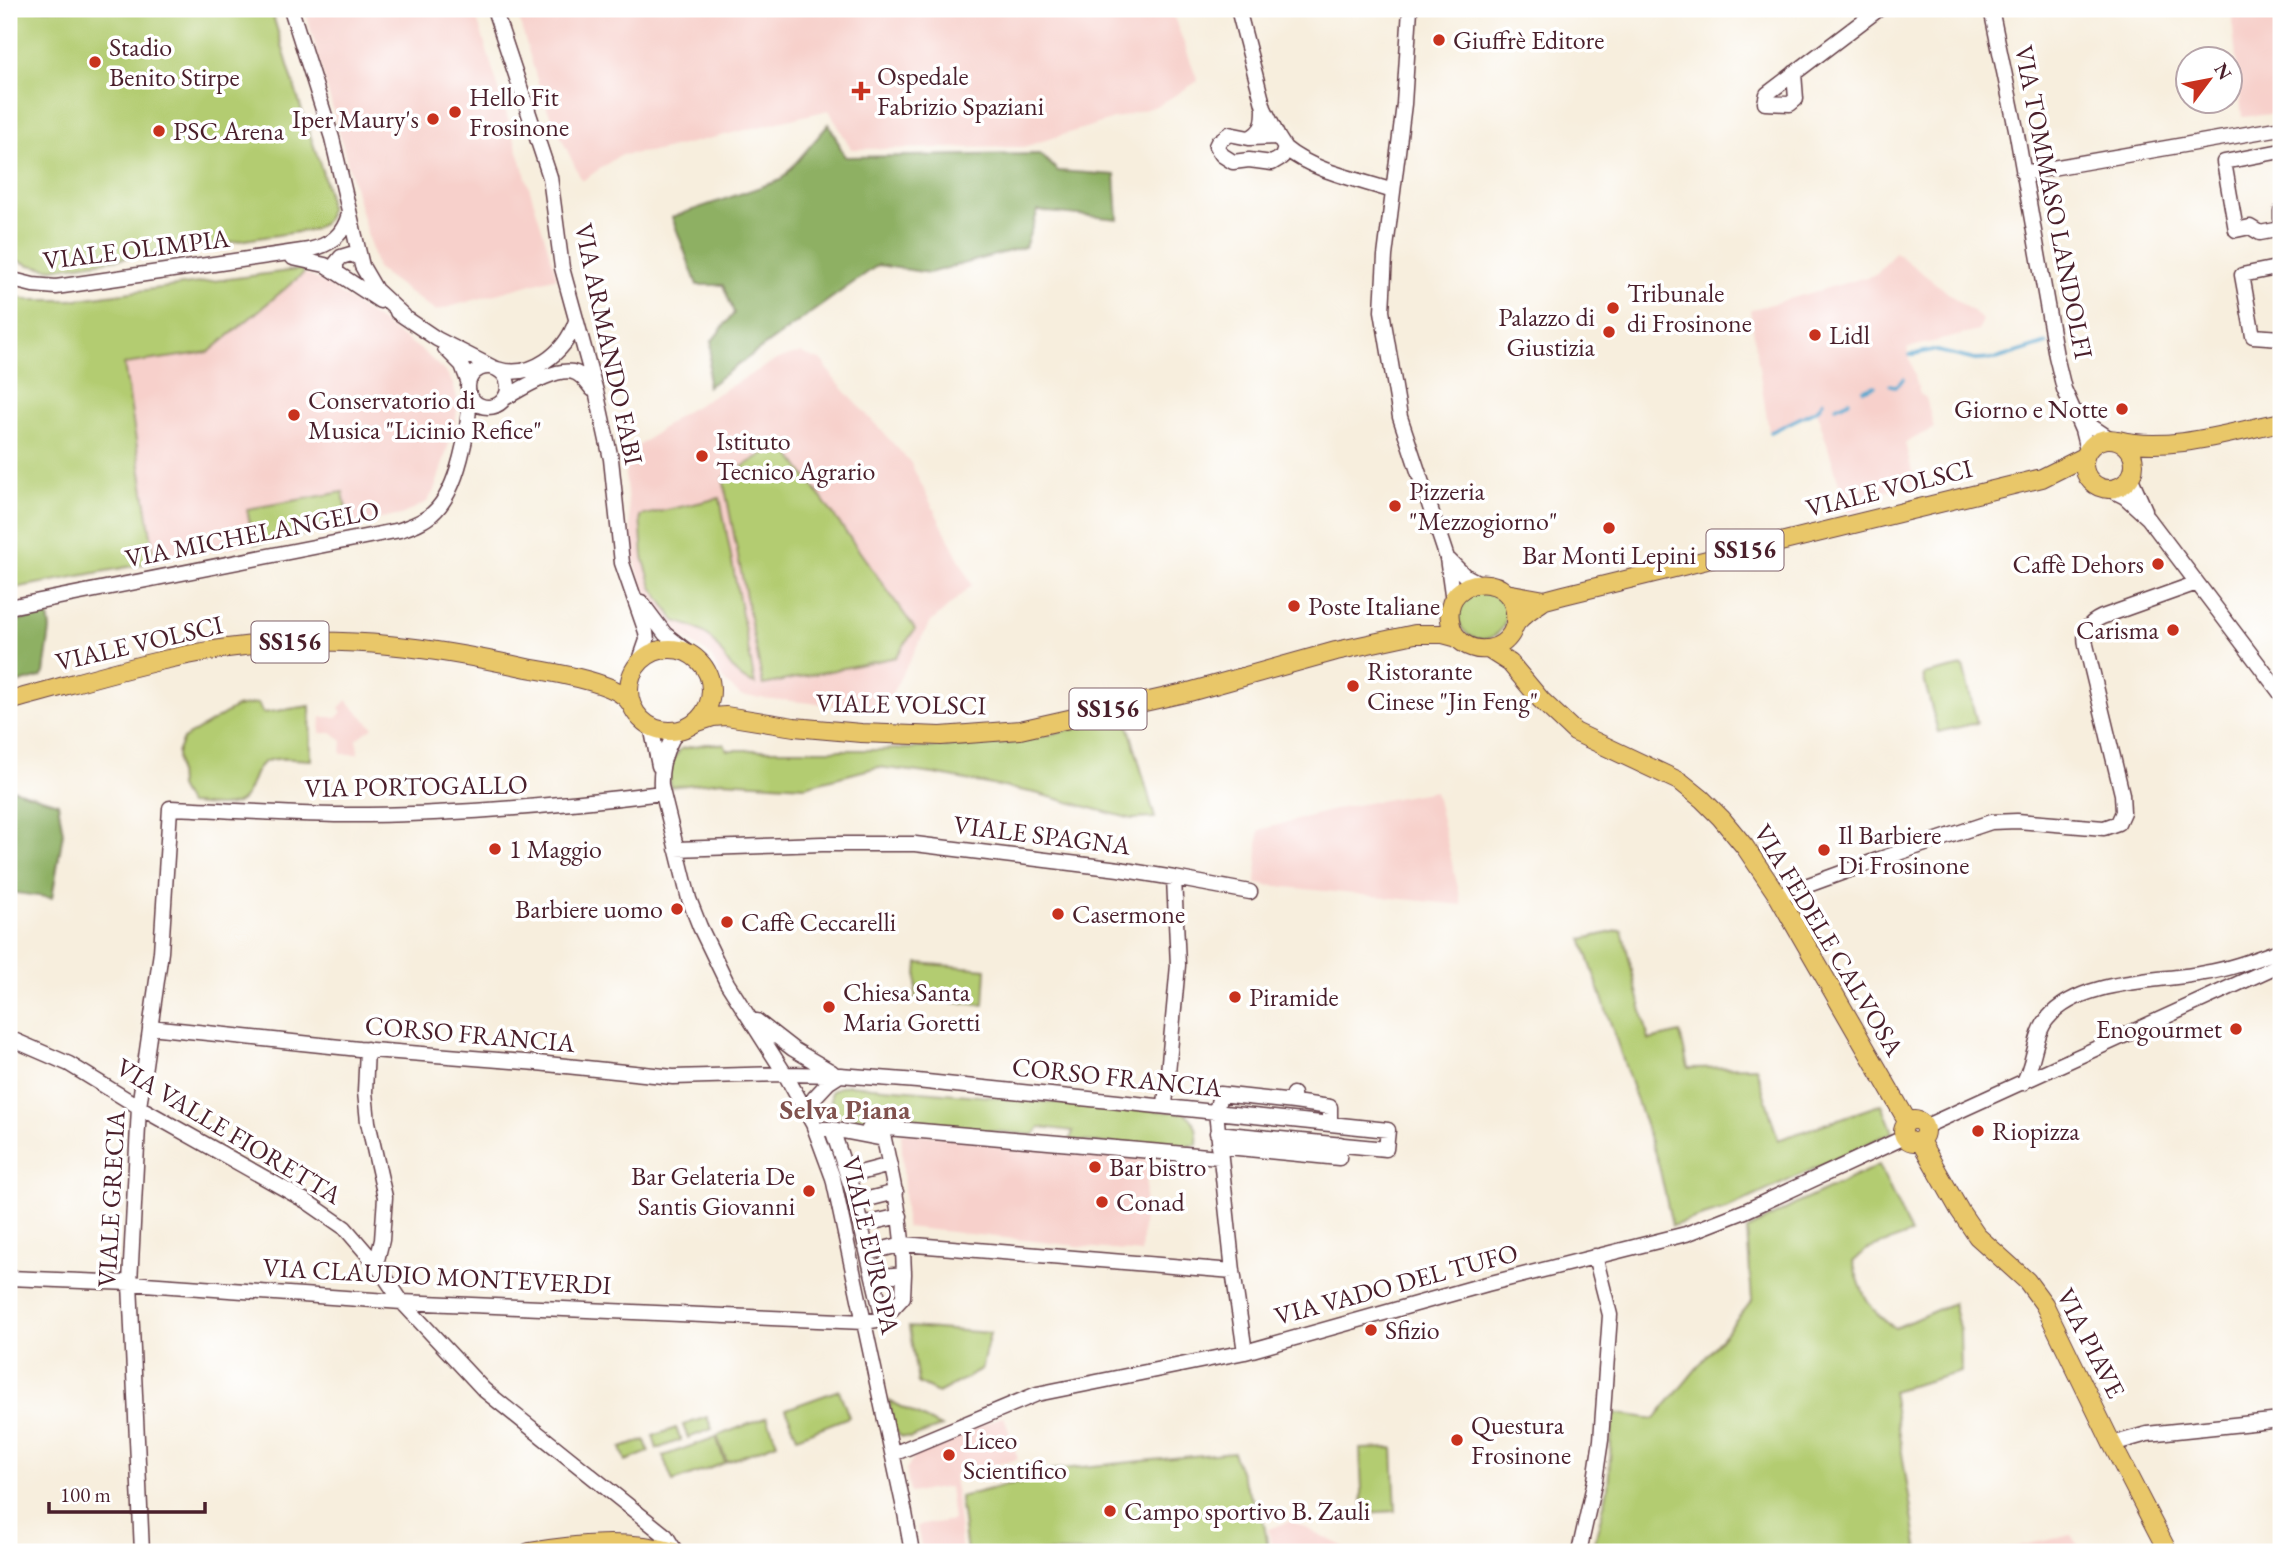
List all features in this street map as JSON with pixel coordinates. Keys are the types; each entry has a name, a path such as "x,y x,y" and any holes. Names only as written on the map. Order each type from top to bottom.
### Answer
{"main road":[{"path":"2113,439 2136,445 2176,443 2281,422"},
{"path":"2113,439 2124,444 2132,454 2132,472"},
{"name":"VIALE VOLSCI","path":"2042,478 2086,453 2097,441 2113,439"},
{"path":"2086,453 2085,472 2102,486 2118,487 2156,453 2176,443"},
{"name":"VIALE VOLSCI","path":"1506,593 1545,600 2042,478 2072,478 2102,486"},
{"name":"SS156","path":"1452,605 1464,589 1479,583 1496,586 1506,593"},
{"path":"1506,593 1515,610 1514,626"},
{"name":"VIALE VOLSCI","path":"1514,626 1545,600"},
{"path":"1452,605 1450,625 1458,638"},
{"name":"VIALE VOLSCI","path":"1415,634 1436,622 1452,605"},
{"name":"SS156","path":"1458,638 1474,648 1488,649 1500,645 1514,626"},
{"name":"VIA FEDELE CALVOSA","path":"1514,626 1515,655 1524,678"},
{"name":"VIALE VOLSCI","path":"747,719 794,727 861,733 941,736 1020,730 1189,692 1336,652 1415,634 1443,634 1458,638"},
{"name":"VIALE VOLSCI","path":"9,701 203,652 252,645 351,642 453,652 574,677 623,695 636,713 651,726"},
{"name":"VIALE VOLSCI","path":"574,677 616,680 635,669 646,656 662,649 688,652"},
{"name":"VIA FEDELE CALVOSA","path":"1488,649 1505,659 1541,700 1575,732 1659,769 1681,782 1702,799 1745,847 1778,897 1914,1132"},
{"name":"SS156","path":"688,652 705,668 712,690 721,701 747,719"},
{"path":"635,669 629,694 636,713"},
{"path":"695,723 707,709 712,690"},
{"name":"SS156","path":"677,731 713,717 747,719"},
{"path":"651,726 659,730 677,731"},
{"name":"VIA PIAVE","path":"1914,1132 1977,1236 2027,1281 2044,1304 2168,1552"},
{"path":"529,1552 609,1544 675,1552"}],"street":[{"name":"VIALE OLIMPIA","path":"291,9 332,138 359,258 376,290 404,316"},
{"name":"VIA ARMANDO FABI","path":"494,9 550,177 562,268 597,395 611,459 622,563 634,593"},
{"path":"1238,9 1264,108 1282,142 1295,156 1315,166 1393,191"},
{"path":"1410,9 1405,104 1385,256 1382,311 1399,417 1447,558 1452,605"},
{"path":"1794,74 1879,9"},
{"name":"VIA TOMMASO LANDOLFI","path":"1991,9 2048,319 2062,378 2082,430 2086,453"},
{"path":"1250,138 1261,131 1264,125 1264,108"},
{"path":"2023,173 2281,128"},
{"path":"1282,142 1229,134 1216,146 1222,155 1233,162 1249,160 1315,166"},
{"path":"1272,163 1282,157 1282,142"},
{"path":"2281,151 2224,162 2236,230 2250,227 2260,233 2281,229"},
{"path":"2281,211 2281,219"},
{"name":"VIALE OLIMPIA","path":"9,279 30,285 56,287 309,250 331,242 343,230 349,214"},
{"path":"336,271 336,263 341,257 351,254 359,258"},
{"name":"VIALE OLIMPIA","path":"271,257 309,260 325,265 436,339 495,368 517,373 547,368 569,371 578,374 597,395"},
{"path":"2281,267 2242,275 2253,337 2281,338"},
{"name":"VIALE OLIMPIA","path":"505,398 547,368 576,321"},
{"name":"VIALE OLIMPIA","path":"436,339 461,365 469,388"},
{"path":"547,368 577,358 585,350"},
{"path":"486,366 495,368 508,382 505,398 495,406 477,404 469,388 475,371 486,366"},
{"name":"VIA MICHELANGELO","path":"9,607 400,530 427,518 444,500 451,486 462,450 468,416 469,388"},
{"name":"VIA TOMMASO LANDOLFI","path":"2070,404 2085,422 2113,439"},
{"name":"VIA MICHELANGELO","path":"462,450 488,407"},
{"path":"2132,472 2148,518"},
{"path":"2102,486 2125,497 2148,518 2281,694"},
{"path":"1447,558 1464,575 1479,583"},
{"path":"1778,897 1877,860 1992,822 2017,821 2104,828 2118,823 2123,812 2122,794 2086,645 2086,630 2090,624 2102,617 2197,583"},
{"path":"634,593 665,634 688,652"},
{"path":"634,593 647,639 635,669"},
{"path":"651,726 661,773"},
{"path":"661,773 670,741 677,731"},
{"name":"VIALE EUROPA","path":"661,773 662,793 689,899 699,927 742,1008 785,1074 814,1127 833,1178 912,1552"},
{"name":"VIA PORTOGALLO","path":"170,808 369,815 461,813 559,806 662,793"},
{"name":"VIALE GRECIA","path":"142,1552 130,1283 139,1107 161,952 170,808"},
{"name":"VIALE SPAGNA","path":"676,849 915,844 1119,869 1250,892"},
{"path":"1165,1105 1178,965 1174,878"},
{"path":"2023,1083 2030,1071 2043,1025 2058,1009 2077,998 2109,987 2207,973 2281,950"},
{"name":"VIA VADO DEL TUFO","path":"892,1454 1037,1394 1245,1352 1487,1284 1686,1234 1745,1211 2281,964"},
{"path":"742,1008 793,1049 820,1067 840,1075"},
{"name":"CORSO FRANCIA","path":"150,1027 673,1077 840,1075 1165,1105 1388,1130 1386,1149 1340,1144 1218,1145"},
{"name":"VIA VALLE FIORETTA","path":"9,1038 69,1064 139,1107 306,1201 345,1228 376,1264 402,1302 484,1390 666,1536 675,1552"},
{"path":"367,1049 365,1093 368,1122 385,1197 382,1240 376,1264"},
{"path":"840,1075 814,1098 814,1127 884,1139 896,1192 903,1244 903,1297 883,1319"},
{"path":"1245,1352 1218,1145 1216,1112 1220,1094 1293,1098 1330,1107 1330,1124"},
{"path":"866,1135 870,1127 1218,1145"},
{"path":"832,1129 856,1202 883,1319"},
{"path":"848,1177 890,1165"},
{"path":"856,1202 896,1192"},
{"path":"861,1226 900,1216"},
{"path":"868,1253 903,1244 1233,1271"},
{"path":"1579,1552 1601,1440 1610,1315 1595,1256"},
{"path":"873,1277 904,1273"},
{"name":"VIA CLAUDIO MONTEVERDI","path":"9,1278 130,1283 402,1302 864,1322 883,1319"},
{"path":"2112,1444 2147,1434 2281,1420"}],"shaded area":[{"path":"305,9 474,9 557,277 435,311 377,269"},
{"name":"Ospedale Fabrizio Spaziani","path":"516,9 1171,9 1198,81 1159,105 1023,147 851,149 829,110 657,151 620,155 582,181 543,100"},
{"path":"2231,9 2281,9 2281,113 2242,117 2244,46 2235,46"},
{"path":"1895,252 1983,320 1978,331 1907,348 1920,394 1926,398 1934,428 1905,443 1917,492 1899,487 1868,496 1861,510 1848,513 1816,408 1769,432 1750,310 1877,274"},
{"name":"Conservatorio di Musica \"Licinio Refice\"","path":"304,273 323,282 424,352 448,375 458,401 456,420 435,489 427,502 401,515 155,562 124,364 209,352"},
{"path":"801,353 822,361 835,380 910,462 972,585 929,624 883,710 741,696 722,679 710,655 676,636 666,627 644,593 634,559 625,474 629,453 680,415 778,359"},
{"path":"346,700 373,727 357,739 358,754 341,754 342,741 333,733 320,733 321,717 337,717"},
{"path":"1435,791 1462,905 1256,884 1259,830 1345,807"},
{"path":"901,1132 1148,1160 1141,1253 906,1227"},
{"path":"1004,1416 1018,1459 954,1475 962,1552 922,1552 917,1526 953,1520 949,1487 910,1493 906,1470 917,1451"},
{"path":"1292,1521 1354,1552 1272,1552 1268,1529"},
{"path":"2072,1535 2083,1552 1990,1552"}],"green space":[{"name":"PSC Arena","path":"9,9 271,9 324,179 329,203 327,218 311,230 52,269 29,265 9,257"},
{"path":"829,124 845,157 1040,154 1058,171 1115,175 1118,219 1038,211 1025,247 929,273 878,265 707,387 712,341 734,313 723,285 697,285 672,217 781,180"},
{"path":"303,269 304,273 209,352 124,364 155,562 9,589 9,295 29,300 71,300"},
{"path":"782,443 915,629 896,657 763,685 723,478"},
{"path":"343,492 349,526 254,544 247,509"},
{"path":"720,498 755,684 734,671 716,644 706,635 675,621 652,587 643,557 640,516"},
{"path":"1482,591 1499,598 1506,615 1499,632 1482,639 1465,632 1458,615 1465,598"},
{"path":"48,614 50,630 44,673 41,677 9,686 9,623"},
{"path":"1963,666 1977,723 1938,732 1923,675"},
{"path":"258,703 263,713 310,706 311,760 283,758 267,761 258,769 246,794 232,805 188,804 179,787 177,753 183,739 236,707"},
{"path":"1126,717 1155,818 1132,819 1035,793 934,774 878,767 805,786 722,781 670,787 667,767 681,749 705,744 724,744 727,750 880,750 1011,743"},
{"path":"9,788 58,803 63,833 52,898 9,892"},
{"path":"1622,930 1649,1040 1680,1033 1688,1068 1756,1067 1778,1140 1882,1104 1893,1132 1729,1208 1672,1226 1659,1166 1582,939"},
{"path":"918,963 986,969 984,1005 915,999"},
{"path":"848,1085 1185,1113 1196,1127 1197,1145 1157,1148 1070,1140 1073,1131 1040,1127 1034,1135 840,1116 831,1108 831,1092"},
{"path":"1879,1165 1911,1234 1866,1250 1853,1262 1867,1300 1878,1315 1895,1328 1953,1303 1960,1332 1961,1372 1892,1391 1918,1552 1592,1552 1608,1489 1613,1413 1655,1419 1752,1301 1747,1230"},
{"path":"909,1327 990,1333 981,1370 938,1393 918,1383"},
{"path":"839,1390 849,1417 797,1437 786,1409"},
{"path":"889,1401 941,1427 910,1438 900,1436 894,1428"},
{"path":"707,1417 712,1429 688,1438 683,1425"},
{"path":"767,1417 777,1443 727,1462 717,1436"},
{"path":"676,1428 681,1440 657,1449 653,1436"},
{"path":"716,1437 725,1463 673,1482 663,1456"},
{"path":"645,1440 649,1452 626,1461 621,1448"},
{"path":"1393,1448 1396,1511 1363,1513 1360,1449"},
{"name":"Campo sportivo B. Zauli","path":"1233,1452 1264,1524 1269,1552 967,1552 960,1497 1010,1484 1020,1484 1052,1470"}],"waterway":[{"path":"1910,355 1933,350 1975,360 1996,359 2047,343"},
{"path":"1890,385 1895,386 1903,379"},
{"path":"1863,390 1875,386"},
{"path":"1771,432 1818,409 1823,401"},
{"path":"1836,407 1849,401"}],"place":[{"name":"Giuffrè Editore","path":"1439,40"},
{"name":"Stadio Benito Stirpe","path":"95,62"},
{"name":"Ospedale Fabrizio Spaziani","path":"861,91"},
{"name":"Hello Fit Frosinone","path":"455,112"},
{"name":"Iper Maury's","path":"433,119"},
{"name":"PSC Arena","path":"159,131"},
{"name":"Tribunale di Frosinone","path":"1613,308"},
{"name":"Palazzo di Giustizia","path":"1609,332"},
{"name":"Lidl","path":"1815,335"},
{"name":"Giorno e Notte","path":"2122,409"},
{"name":"Conservatorio di Musica \"Licinio Refice\"","path":"294,415"},
{"name":"Istituto Tecnico Agrario","path":"702,456"},
{"name":"Pizzeria \"Mezzogiorno\"","path":"1395,506"},
{"name":"Bar Monti Lepini","path":"1609,528"},
{"name":"Caffè Dehors","path":"2158,564"},
{"name":"Poste Italiane","path":"1294,606"},
{"name":"Carisma","path":"2173,630"},
{"name":"Ristorante Cinese \"Jin Feng\"","path":"1353,686"},
{"name":"1 Maggio","path":"495,849"},
{"name":"Il Barbiere Di Frosinone","path":"1824,850"},
{"name":"Barbiere uomo","path":"677,909"},
{"name":"Casermone","path":"1058,914"},
{"name":"Caffè Ceccarelli","path":"727,922"},
{"name":"Piramide","path":"1235,997"},
{"name":"Chiesa Santa Maria Goretti","path":"829,1007"},
{"name":"Enogourmet","path":"2236,1029"},
{"name":"Riopizza","path":"1978,1131"},
{"name":"Bar bistro","path":"1095,1167"},
{"name":"Bar Gelateria De Santis Giovanni","path":"809,1191"},
{"name":"Conad","path":"1102,1202"},
{"name":"Sfizio","path":"1371,1330"},
{"name":"Questura Frosinone","path":"1457,1440"},
{"name":"Liceo Scientifico","path":"949,1455"},
{"name":"Campo sportivo B. Zauli","path":"1110,1511"}],"district":[{"name":"Selva Piana","path":"845,1109"}]}
